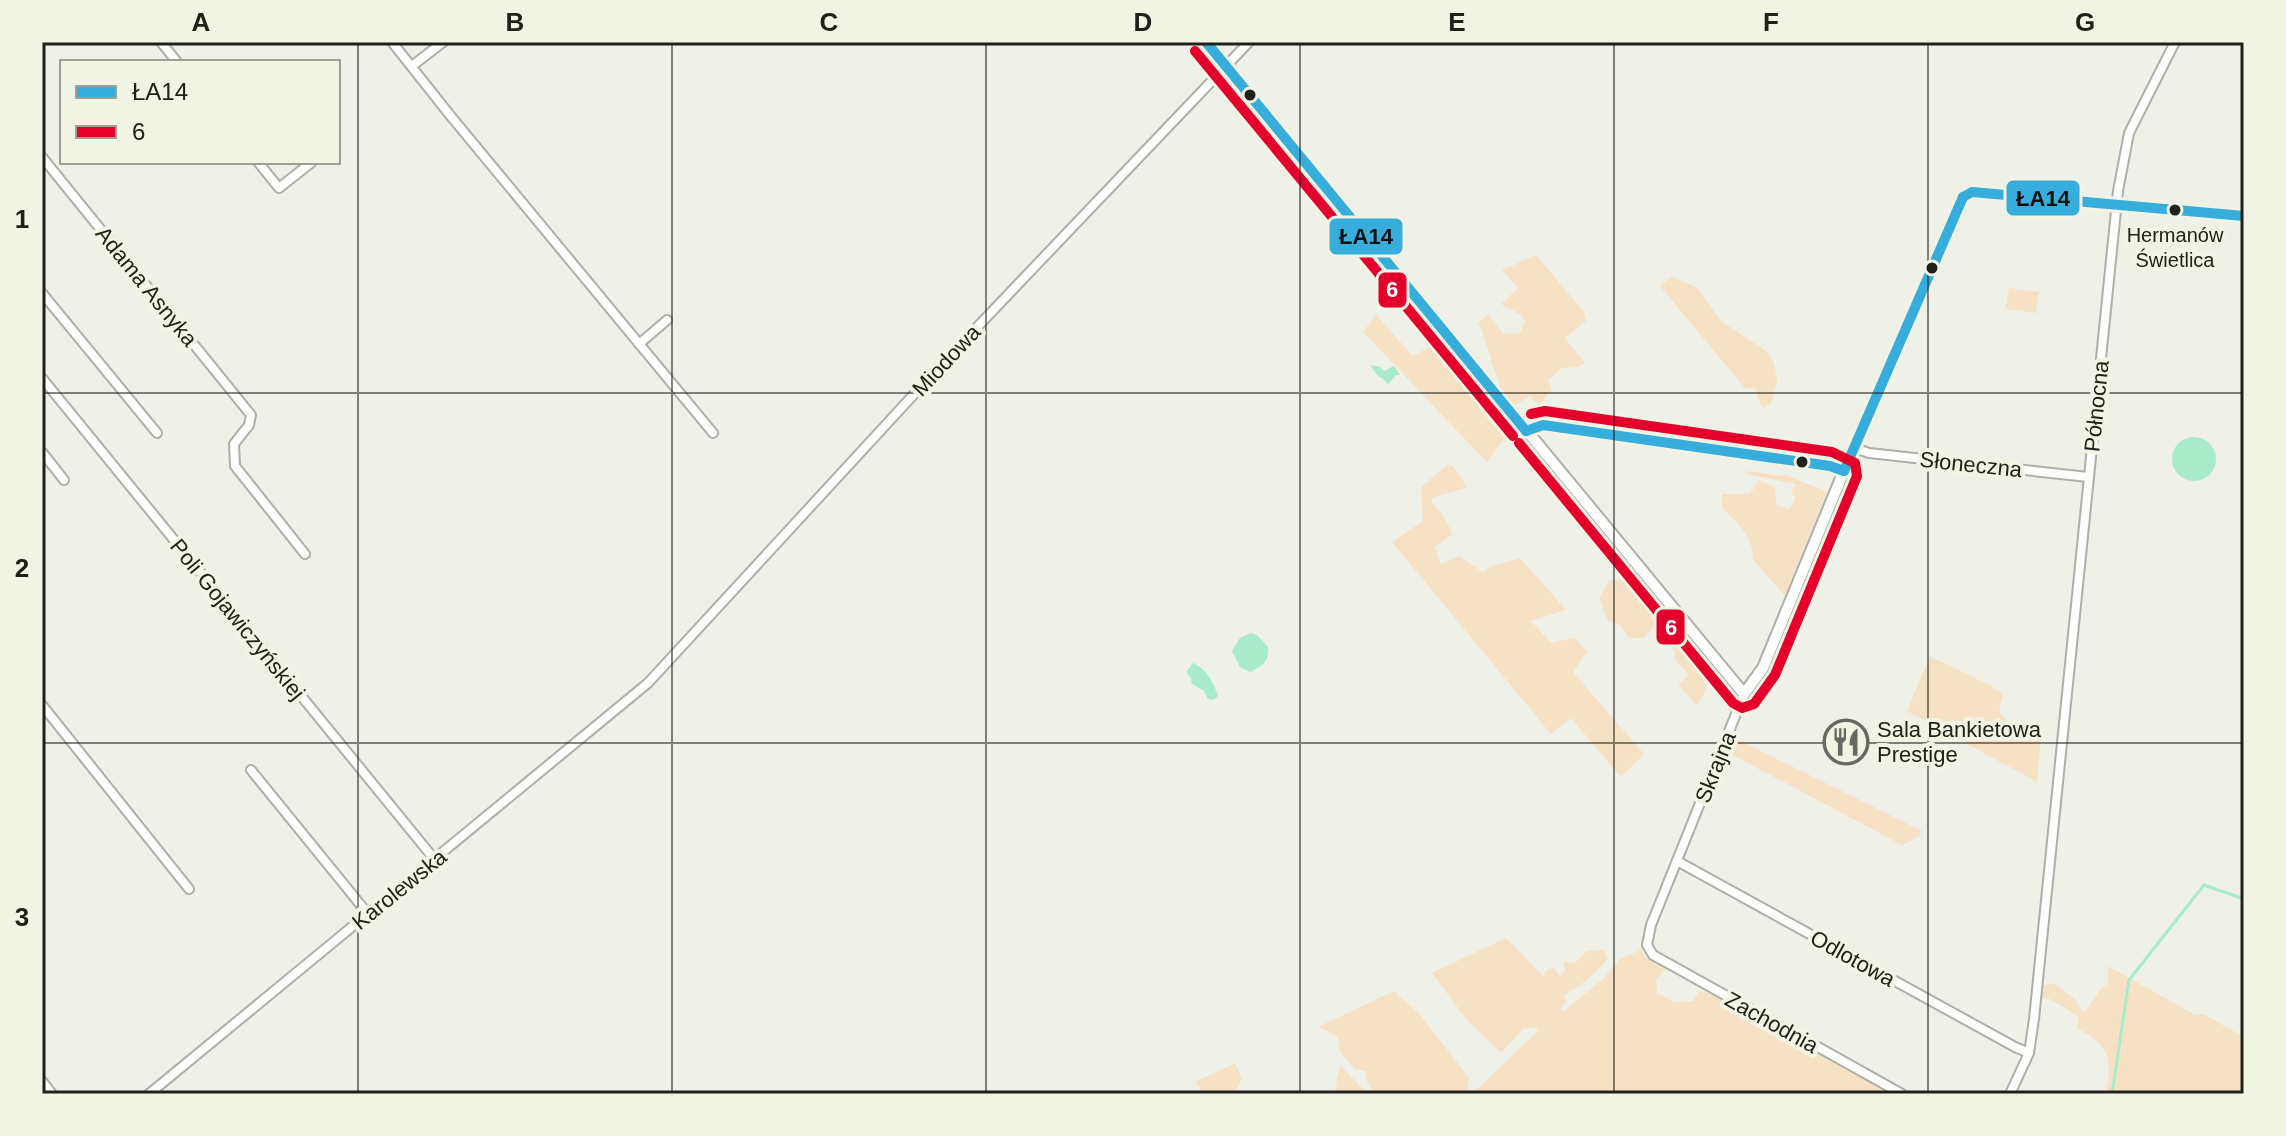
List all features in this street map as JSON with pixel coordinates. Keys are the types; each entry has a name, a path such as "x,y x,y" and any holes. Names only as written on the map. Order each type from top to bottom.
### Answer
{"street":[{"path":"161,42 175,60"},
{"path":"392,42 713,433"},
{"path":"412,66 443,42"},
{"path":"1206,42 1744,694"},
{"name":"Miodowa","path":"648,683 940,366 1249,42"},
{"name":"Północna","path":"2010,1094 2029,1053 2116,205 2129,133 2175,42"},
{"name":"Adama Asnyka","path":"42,157 251,415 249,425 234,444 235,466 305,554"},
{"path":"260,164 279,188 309,164"},
{"name":"Skrajna","path":"1647,945 1651,925 1744,694 1763,668 1844,471 1963,197 1972,192 2116,205"},
{"path":"2116,205 2244,216"},
{"path":"42,293 157,433"},
{"path":"639,344 667,320"},
{"name":"Poli Gojawiczyńskiej","path":"42,378 435,860"},
{"path":"1526,431 1543,425 1830,466 1844,471"},
{"name":"Słoneczna","path":"1854,448 1869,453 2088,477"},
{"path":"42,452 64,480"},
{"name":"Karolewska","path":"149,1094 648,683"},
{"path":"42,705 189,889"},
{"path":"251,770 368,914"},
{"name":"Odlotowa","path":"1677,861 2029,1053"},
{"name":"Zachodnia","path":"1647,945 1653,955 1902,1094"},
{"path":"42,1081 52,1094"}],"shaded area":[{"path":"1536,255 1584,312 1586,321 1565,338 1585,363 1578,367 1562,368 1548,380 1552,390 1539,405 1529,396 1514,406 1501,387 1478,323 1488,315 1503,333 1519,334 1525,322 1521,315 1501,304 1518,288 1502,270"},
{"path":"1672,276 1697,288 1721,321 1766,351 1774,362 1777,382 1771,404 1762,408 1755,389 1745,388 1660,286"},
{"path":"2009,288 2039,292 2036,313 2006,309"},
{"path":"1376,315 1413,356 1434,345 1501,419 1509,432 1487,462 1363,332"},
{"path":"1370,365 1384,371 1394,366 1400,375 1396,375 1387,385"},
{"path":"2194,437 2209,444 2216,459 2209,474 2194,481 2179,474 2172,459 2179,444"},
{"path":"1447,465 1453,466 1467,487 1432,498 1432,503 1453,534 1435,547 1441,564 1459,556 1483,572 1492,566 1520,558 1566,610 1531,621 1551,643 1574,638 1587,651 1573,672 1644,754 1621,777 1571,718 1551,734 1392,542 1423,521 1421,487"},
{"path":"1749,471 1784,474 1827,492 1785,596 1753,559 1748,537 1722,508 1722,494 1750,494 1759,480 1775,487 1776,504 1789,510 1795,499 1791,491 1796,484 1745,474"},
{"path":"1624,579 1639,592 1650,594 1705,661 1707,684 1697,705 1678,685 1689,675 1676,661 1670,637 1657,625 1643,638 1629,638 1621,626 1607,620 1599,597 1610,580"},
{"path":"1251,633 1268,647 1268,652 1264,663 1250,672 1240,667 1232,651 1240,638"},
{"path":"1930,656 2003,694 1999,712 2010,723 2042,726 2037,782 1907,711"},
{"path":"1193,663 1202,668 1212,681 1218,696 1213,700 1191,683 1186,672"},
{"path":"1733,737 1922,831 1919,837 1902,845 1727,752"},
{"path":"1506,938 1543,976 1547,969 1554,968 1560,976 1565,971 1564,961 1575,963 1587,951 1604,950 1608,958 1593,975 1563,995 1566,1001 1561,1008 1564,1011 1603,979 1621,958 1641,950 1646,958 1667,968 1656,980 1657,993 1674,1002 1693,1001 1699,991 1712,994 1893,1094 1472,1094 1538,1031 1534,1027 1523,1029 1501,1053 1467,1020 1432,973"},
{"path":"2108,966 2195,1015 2203,1014 2244,1037 2244,1094 2106,1094 2109,1071 2103,1047 2077,1028 2079,1017 2050,999 2038,999 2040,987 2053,983 2075,999 2085,1012 2108,983"},
{"path":"1394,991 1421,1016 1469,1078 1467,1089 1471,1094 1376,1094 1367,1082 1365,1071 1355,1069 1340,1052 1335,1035 1318,1027"},
{"path":"1235,1063 1242,1079 1236,1091 1238,1094 1205,1094 1195,1082"},
{"path":"1341,1066 1368,1094 1328,1094 1337,1088 1336,1080"}],"waterway":[{"path":"2112,1094 2129,980 2204,885 2244,899"}],"transit line":[{"name":"ŁA14","path":"1206,42 1526,431"},
{"name":"6","path":"1195,51 1513,436"},
{"name":"ŁA14","path":"1963,197 1972,192 2244,216"},
{"name":"ŁA14","path":"1844,471 1963,197"},
{"name":"6","path":"1519,443 1733,703 1742,708 1754,704 1775,675 1857,476 1855,463 1832,452 1545,411 1531,414"},
{"name":"ŁA14","path":"1526,431 1543,425 1830,466 1844,471"}],"place":[{"name":"Hermanów Świetlica","path":"2175,210"},
{"name":"Sala Bankietowa Prestige","path":"1846,742"}]}
